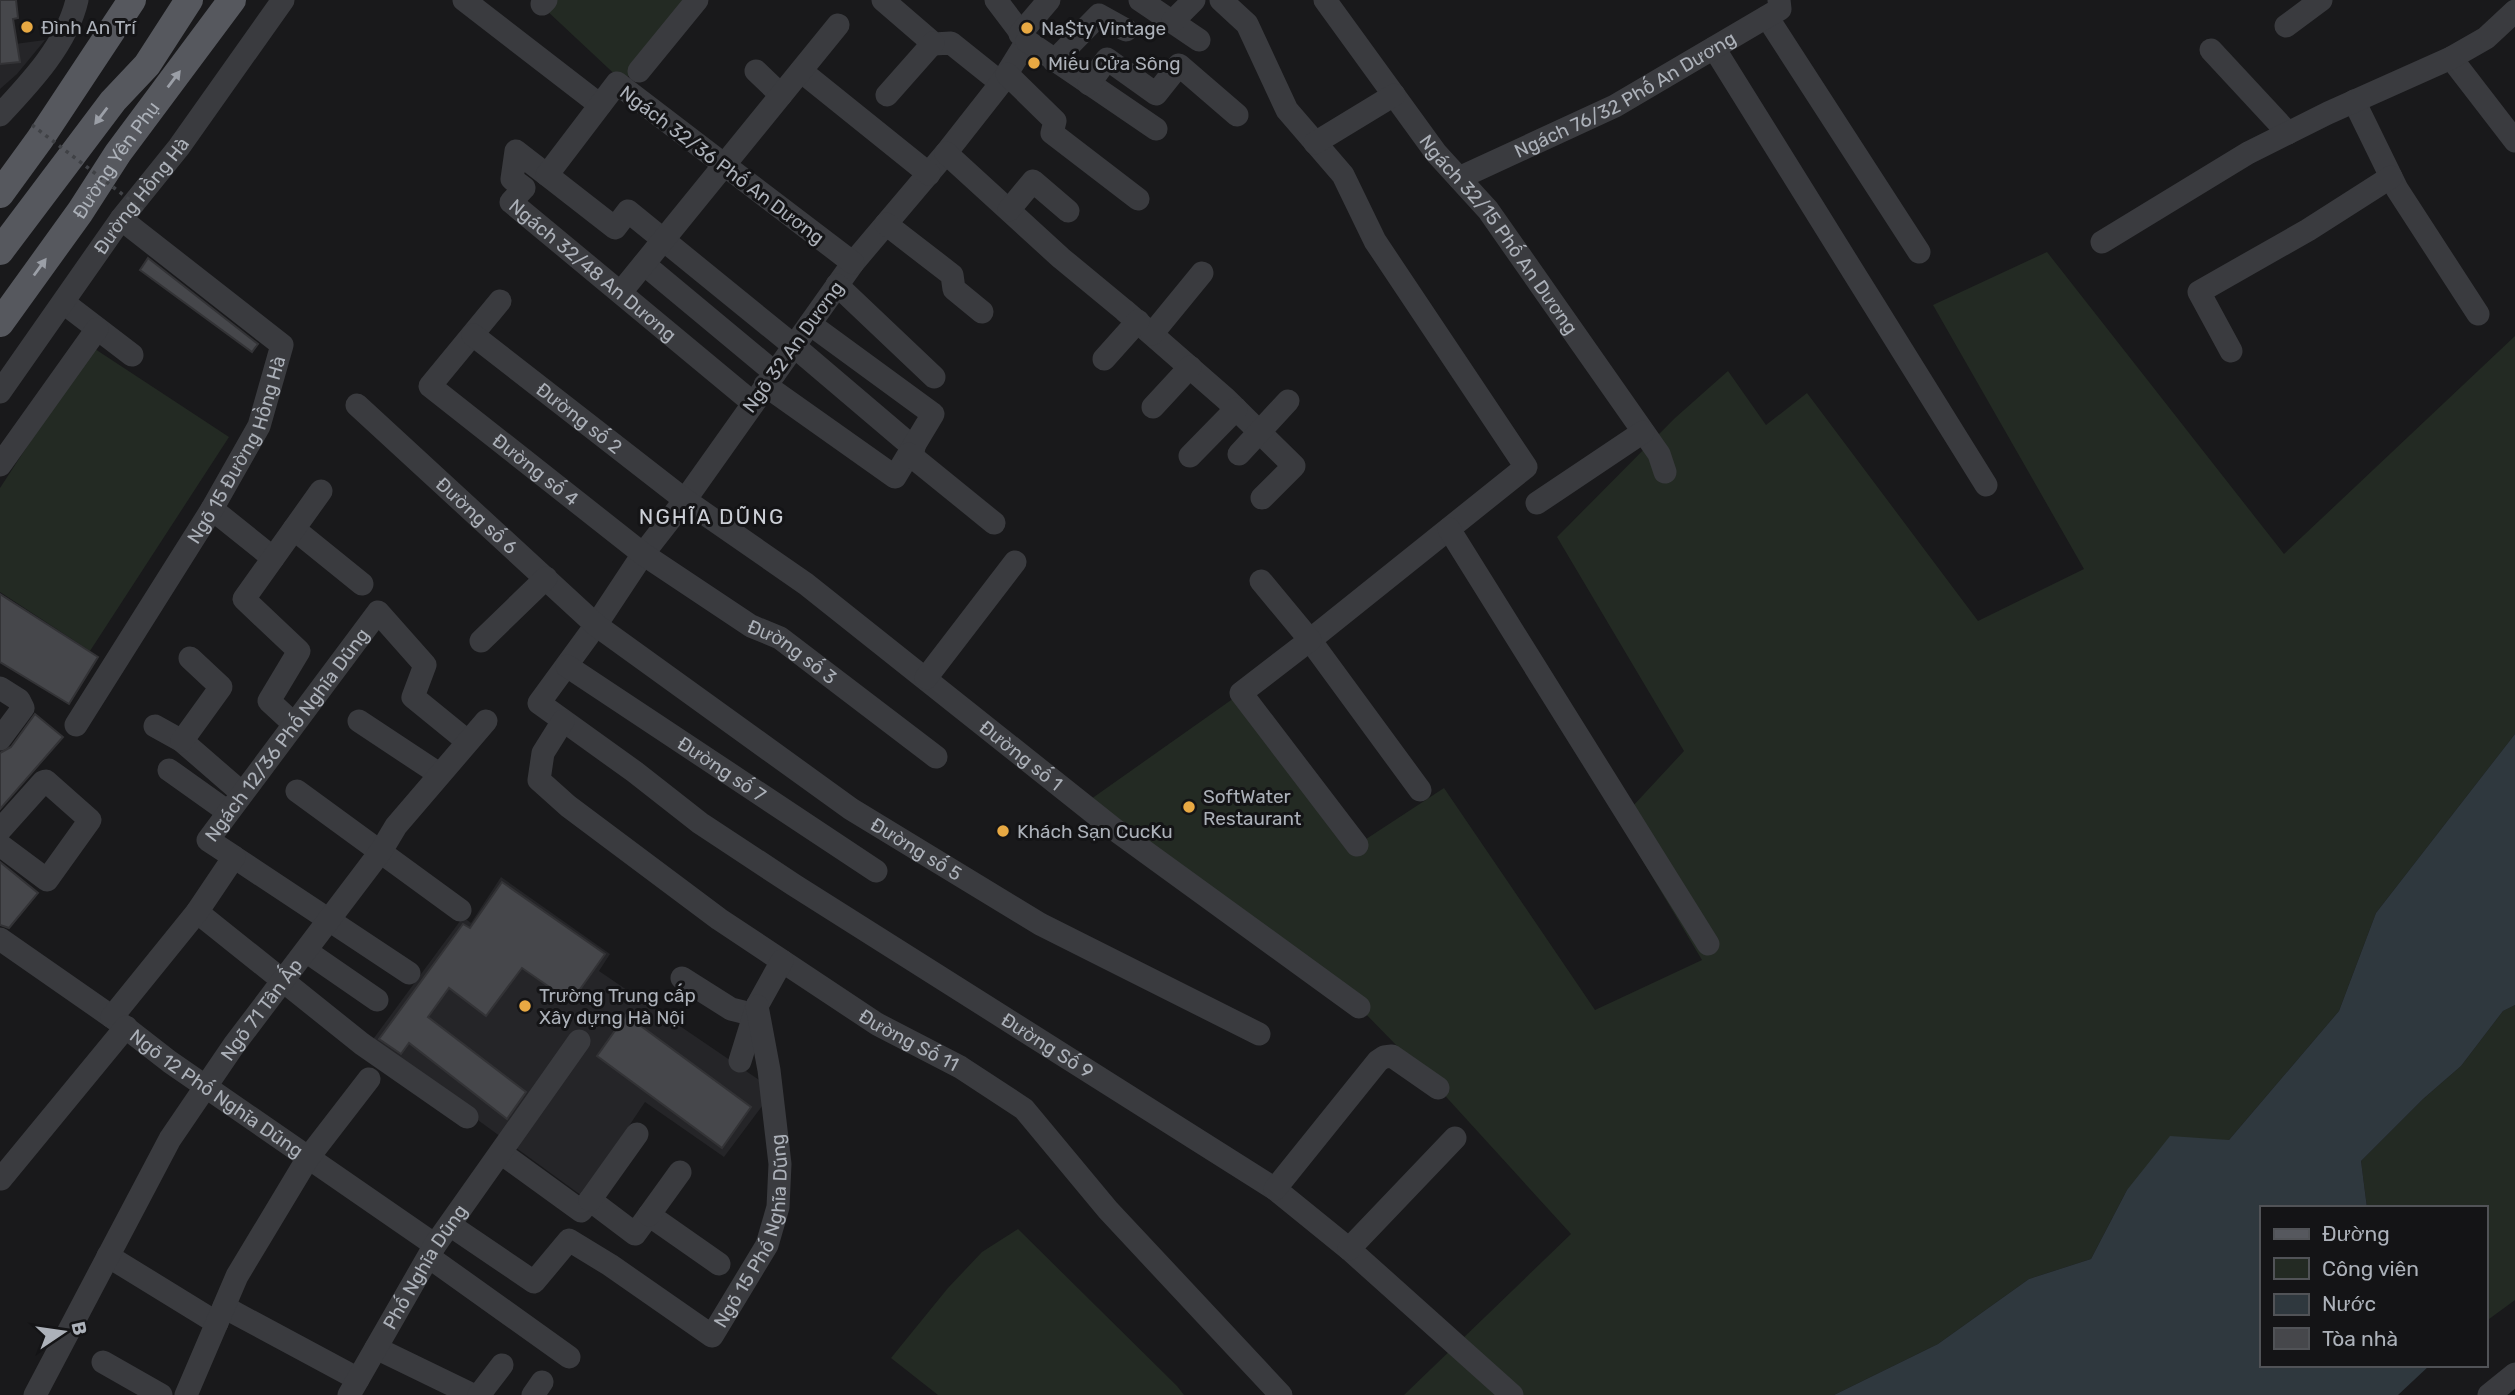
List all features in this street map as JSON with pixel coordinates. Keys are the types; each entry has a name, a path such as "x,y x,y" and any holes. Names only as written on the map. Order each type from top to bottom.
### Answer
{"main road":[{"path":"0,194 40,139 132,0"},
{"name":"Đường Yên Phụ","path":"0,251 113,101 147,65 189,0"},
{"name":"Đường Yên Phụ","path":"0,323 80,212 118,153 232,0"},
{"path":"118,153 147,65"}],"street":[{"path":"0,115 38,75 73,15 77,0"},
{"name":"Đường Hồng Hà","path":"0,393 121,219 179,147 283,0"},
{"path":"464,0 600,105"},
{"path":"639,71 697,0"},
{"path":"883,0 933,43 951,43 1004,78 1055,121 1052,133 1138,199"},
{"path":"996,0 1023,38 1156,129"},
{"name":"Ngõ 32 An Dương","path":"539,703 853,263 929,174 1004,78 1023,38 1049,0"},
{"path":"1140,0 1199,40"},
{"path":"1221,0 1247,24 1287,110 1343,175 1375,241 1526,467 1241,693 1357,845"},
{"name":"Ngách 32/15 Phố An Dương","path":"1325,0 1436,152 1488,210 1659,454 1665,472"},
{"path":"2286,26 2321,0"},
{"path":"1173,21 1189,1"},
{"path":"1773,8 1919,252"},
{"name":"Ngách 76/32 Phố An Dương","path":"1459,178 1615,106 1714,48 1773,8"},
{"path":"2102,242 2248,153 2354,101 2451,58 2486,38 2515,11"},
{"path":"1054,61 1099,15 1126,30"},
{"path":"621,292 838,26"},
{"path":"887,95 933,43"},
{"path":"1714,48 1986,485"},
{"path":"2211,50 2288,133"},
{"path":"2451,58 2515,141"},
{"path":"1089,84 1107,60 1156,94 1179,65 1237,115"},
{"path":"755,71 781,95"},
{"path":"801,71 929,174"},
{"name":"Ngách 32/36 Phố An Dương","path":"547,175 617,83 853,263"},
{"path":"1315,143 1394,95"},
{"path":"2354,101 2391,177 2478,314"},
{"name":"Ngách 32/48 An Dương","path":"547,175 516,152 512,179 524,188 512,202 621,292 764,387"},
{"path":"946,153 1061,258 1190,367 1294,466 1262,498"},
{"path":"547,175 615,228 628,211 794,346 994,523"},
{"path":"2231,351 2199,292 2308,230 2391,177"},
{"path":"1009,210 1033,181 1068,211"},
{"name":"Ngõ 15 Đường Hồng Hà","path":"76,725 212,509 259,426 282,345 121,219"},
{"path":"886,224 952,275 954,289 982,313"},
{"path":"644,264 764,387 895,477 933,414 810,324"},
{"path":"1104,359 1145,328 1202,273"},
{"path":"837,285 934,377"},
{"path":"473,335 500,301"},
{"path":"64,303 132,355"},
{"path":"0,465 97,329"},
{"name":"Đường số 4","path":"473,335 430,386 643,554"},
{"name":"Đường số 2","path":"473,335 685,499"},
{"path":"1153,407 1190,367"},
{"path":"1239,454 1288,401"},
{"name":"Đường số 6","path":"357,405 596,625"},
{"path":"1190,456 1236,409"},
{"path":"1537,503 1643,432"},
{"path":"294,724 269,701 299,651 244,599 321,491"},
{"name":"Đường số 1","path":"685,499 806,584 1114,829 1359,1007"},
{"path":"212,509 273,558"},
{"path":"294,529 362,584"},
{"path":"1449,529 1708,944"},
{"name":"Đường số 3","path":"643,554 751,626 780,638 936,757"},
{"path":"926,678 1015,562"},
{"path":"481,641 546,578"},
{"path":"1261,581 1310,640 1420,790"},
{"name":"Ngách 12/36 Phố Nghĩa Dũng","path":"1,1179 119,1022 234,857 208,840 378,612 425,665 413,697 467,741"},
{"name":"Đường số 5","path":"596,625 851,809 1040,924 1259,1034"},
{"path":"182,741 221,687 190,658"},
{"name":"Đường số 7","path":"567,666 876,872"},
{"path":"0,688 19,700 23,708 0,739"},
{"name":"Đường Số 9","path":"539,703 701,823 794,885 1275,1189 1349,1249 1511,1395"},
{"path":"359,721 439,774"},
{"name":"Ngõ 71 Tân Ấp","path":"40,1393 170,1139 283,981 381,852 396,826 486,721"},
{"name":"Đường Số 11","path":"562,721 543,753 539,780 568,806 719,919 877,1024 960,1067 1024,1109 1108,1210 1281,1395"},
{"path":"155,726 182,741 235,802"},
{"path":"169,770 235,802"},
{"path":"0,830 46,781 90,820 47,880 0,845"},
{"path":"297,790 460,910"},
{"path":"234,857 409,973"},
{"path":"197,912 362,1044 467,1117"},
{"name":"Ngõ 12 Phố Nghĩa Dũng","path":"0,939 119,1022 170,1062 309,1157 569,1357"},
{"path":"306,951 377,1000"},
{"path":"740,1061 756,1011 782,961"},
{"path":"682,978 731,1009 756,1011"},
{"name":"Ngõ 15 Phố Nghĩa Dũng","path":"450,1225 534,1282 569,1240 712,1336 766,1245 778,1207 780,1164 769,1070 756,1011"},
{"name":"Phố Nghĩa Dũng","path":"353,1387 432,1251 579,1041"},
{"path":"1275,1189 1384,1057 1392,1056 1438,1088"},
{"path":"186,1395 236,1276 309,1157 369,1079"},
{"path":"505,1147 581,1211 637,1134"},
{"path":"1349,1249 1455,1138"},
{"path":"590,1200 635,1234 680,1172"},
{"path":"649,1215 719,1264"},
{"path":"108,1256 353,1387"},
{"path":"376,1348 468,1394 502,1365"},
{"path":"103,1362 161,1395"},
{"path":"2490,1395 2515,1374"}],"path":[{"path":"32,125 143,210"}],"shaded area":[{"path":"45,40 17,74 0,89 0,46"},
{"name":"Trường Trung cấp Xây dựng Hà Nội","path":"501,877 610,954 599,971 774,1090 724,1157 645,1102 582,1196 371,1042 463,917 471,923"}],"green space":[{"path":"554,0 689,0 695,5 623,82 545,9"},
{"path":"2047,252 2284,554 2515,336 2515,734 2376,913 2339,1011 2229,1140 2127,1190 2091,1259 2029,1279 1938,1344 1834,1395 1404,1395 1571,1234 1438,1088 1359,1007 1084,804 1234,698 1357,845 1444,788 1595,1010 1702,960 1619,821 1684,751 1557,537 1675,418 1728,371 1766,425 1807,393 1978,621 2084,569 1933,305"},
{"path":"92,347 229,437 90,651 0,592 0,488"},
{"path":"2515,1005 2515,1300 2487,1321 2487,1206 2367,1206 2361,1161 2423,1099 2461,1066 2503,1011"},
{"path":"1018,1229 1184,1395 938,1395 891,1358 948,1288 982,1252"}],"water":[{"path":"2515,734 2515,1005 2503,1011 2461,1066 2423,1099 2361,1161 2367,1206 2260,1206 2260,1367 2428,1367 2398,1395 1834,1395 1938,1344 2029,1279 2091,1259 2127,1190 2170,1136 2229,1140 2339,1011 2376,913"}],"building":[{"path":"0,0 16,0 18,18 13,19 20,62 0,64"},
{"path":"148,258 258,344 252,352 140,270"},
{"path":"0,594 98,657 69,704 0,662"},
{"path":"35,714 63,737 0,809 0,753 11,747"},
{"path":"0,862 38,893 9,928 0,925"},
{"path":"502,882 605,954 571,1002 522,968 486,1016 449,988 428,1017 526,1092 507,1119 409,1043 401,1054 379,1039 463,924 470,928"},
{"path":"626,1015 751,1107 722,1148 597,1056"}],"place":[{"name":"Đình An Trí","path":"27,27"},
{"name":"Na$ty Vintage","path":"1027,28"},
{"name":"Miếu Cửa Sông","path":"1034,63"},
{"name":"SoftWater Restaurant","path":"1189,807"},
{"name":"Khách Sạn CucKu","path":"1003,831"},
{"name":"Trường Trung cấp Xây dựng Hà Nội","path":"525,1006"}],"district":[{"name":"NGHĨA DŨNG","path":"712,516"}]}
